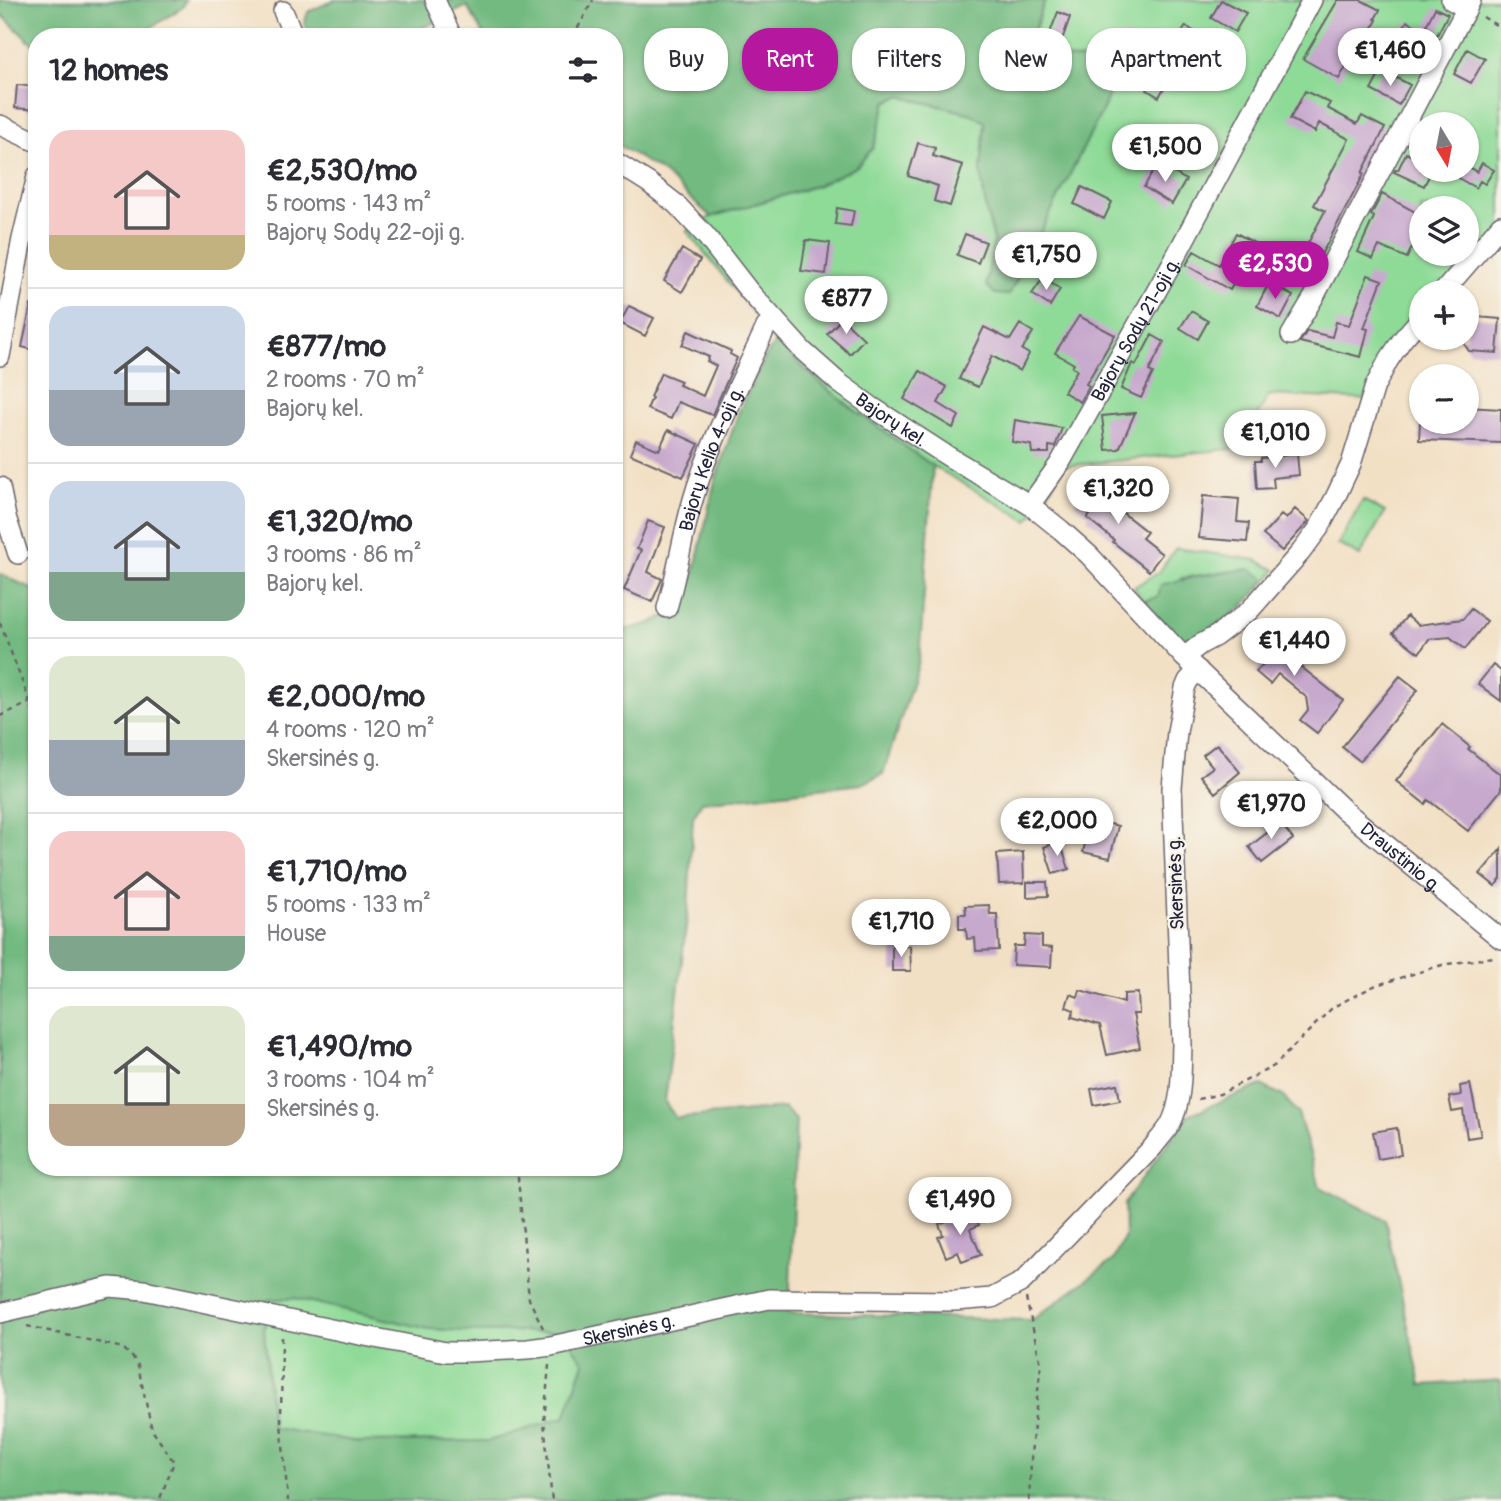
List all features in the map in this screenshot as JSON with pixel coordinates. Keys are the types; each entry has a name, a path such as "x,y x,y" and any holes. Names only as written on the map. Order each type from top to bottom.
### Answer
{"street":[{"path":"435,0 442,28"},
{"name":"Bajorų Sodų 21-oji g.","path":"1030,505 1060,463 1157,290 1312,0"},
{"path":"1291,335 1315,295 1463,3"},
{"path":"283,11 290,28"},
{"path":"0,125 28,138"},
{"name":"Bajorų kel.","path":"623,167 676,204 710,240 749,291 803,351 838,382 946,455 1030,505 1089,555 1191,663"},
{"path":"0,356 28,214"},
{"path":"1453,280 1501,225"},
{"name":"Bajorų Kelio 4-oji g.","path":"667,608 692,503 708,456 766,327 774,319"},
{"name":"Skersinės g.","path":"0,1313 110,1287 144,1290 446,1352 467,1353 551,1346 769,1299 955,1301 992,1297 1022,1282 1153,1147 1170,1125 1181,1080 1182,1044 1172,788 1177,732 1191,663 1201,644 1250,611 1319,528 1351,464 1375,386 1409,332"},
{"path":"0,487 18,554"},
{"name":"Draustinio g.","path":"1191,663 1344,810 1501,939"}],"path":[{"path":"578,28 593,0"},
{"path":"0,623 28,698"},
{"path":"0,716 28,704"},
{"path":"1177,1102 1220,1094 1274,1066 1333,1007 1374,986 1442,965 1501,955"},
{"path":"1022,1282 1041,1365 1032,1442 1029,1501"},
{"path":"281,1319 281,1423 288,1501"},
{"path":"27,1326 122,1348 137,1362 152,1430 174,1462 159,1501"}],"green space":[{"path":"0,0 186,0 183,7 150,28 28,28 28,40 0,13"},
{"path":"334,0 1045,0 1035,28 979,28 979,91 1072,91 1072,59 1086,60 1086,91 1110,91 1104,107 1009,295 995,294 986,285 994,240 986,210 981,171 985,122 972,114 899,96 886,102 873,148 856,167 818,185 711,217 662,172 623,148 623,28 480,28 467,6 422,28 306,28 304,24 308,12"},
{"path":"1045,0 1501,0 1501,238 1479,263 1479,196 1409,196 1409,266 1477,266 1464,280 1409,280 1409,344 1397,358 1374,400 1269,395 1239,448 1064,466 1028,521 933,466 849,407 776,341 687,231 711,217 818,185 856,167 873,148 886,102 899,96 972,114 985,122 981,171 986,209 994,240 986,285 1086,68 1086,91 1246,91 1246,28 1086,28 1086,61 1072,59 1072,28 1035,28"},
{"path":"776,341 831,392 933,466 919,662 883,774 862,784 702,802 693,817 688,910 665,1102 676,1118 784,1108 796,1120 789,1313 1032,1320 1113,1260 1125,1236 1124,1204 1188,1115 1261,1085 1282,1095 1298,1113 1320,1187 1385,1220 1421,1385 1501,1380 1501,1501 0,1501 0,574 28,587 28,1176 623,1176 623,631 651,623 678,610 691,586 715,481 739,411","holes":["294,1298 429,1329 563,1333 584,1363 565,1417 489,1441 360,1442 272,1428 264,1330 267,1300"]},
{"path":"1363,500 1385,512 1360,556 1338,544"},
{"path":"1176,548 1256,560 1276,570 1264,583 1250,569 1182,578 1145,605 1134,587 1159,572"},
{"path":"1250,569 1263,577 1264,583 1240,609 1199,637 1187,641 1181,639 1145,605 1146,600 1158,597 1161,585 1201,575"},
{"path":"294,1298 481,1332 563,1332 584,1362 565,1418 489,1441 360,1442 272,1428 264,1330 267,1299"}],"building":[{"path":"1221,0 1246,13 1237,28 1228,28 1211,18"},
{"path":"1338,0 1361,0 1380,10 1356,65 1349,61 1339,79 1303,59"},
{"path":"1435,8 1448,14 1425,58 1401,46 1402,43 1397,40 1407,21 1424,30"},
{"path":"1058,12 1070,17 1066,28 1052,28"},
{"path":"1467,49 1485,59 1471,83 1454,74"},
{"path":"1382,70 1410,85 1399,105 1371,90"},
{"path":"17,85 28,86 28,109 15,108"},
{"path":"1149,91 1162,91 1159,97"},
{"path":"1305,91 1330,103 1327,108 1357,124 1362,116 1385,128 1362,173 1364,174 1313,268 1299,260 1325,211 1314,205 1349,139 1319,123 1315,132 1290,119"},
{"path":"918,143 935,148 933,156 963,165 950,206 934,201 938,186 908,176"},
{"path":"1406,153 1409,154 1409,179 1394,172 1398,170"},
{"path":"1158,163 1186,180 1172,204 1144,187"},
{"path":"1482,163 1494,170 1485,184 1480,181 1476,188 1465,182 1479,182 1479,168"},
{"path":"1082,187 1112,202 1104,219 1074,204"},
{"path":"1382,194 1409,209 1407,258 1379,246 1373,259 1358,252 1374,217 1371,215"},
{"path":"837,208 854,211 851,226 835,224"},
{"path":"1236,233 1256,244 1230,290 1186,265 1194,251 1219,265"},
{"path":"965,234 986,242 978,263 957,255"},
{"path":"806,240 830,243 826,274 801,271"},
{"path":"1064,242 1080,250 1072,266 1055,258"},
{"path":"682,249 700,260 682,292 664,281"},
{"path":"1368,275 1382,280 1364,328 1368,329 1361,357 1300,342 1307,331 1332,337 1336,322 1349,325"},
{"path":"1043,278 1060,289 1050,306 1032,294"},
{"path":"1269,283 1293,296 1281,319 1257,306"},
{"path":"629,306 654,318 645,336 623,325 623,317"},
{"path":"1191,311 1208,321 1198,339 1180,328"},
{"path":"1079,316 1115,335 1086,384 1089,386 1080,402 1064,392 1077,370 1072,367 1074,364 1055,353"},
{"path":"1479,317 1500,319 1497,353 1469,351 1479,350"},
{"path":"842,318 864,339 850,354 827,334"},
{"path":"28,319 28,349 22,347"},
{"path":"1020,324 1033,332 1022,350 1029,354 1020,371 992,356 978,387 959,379 984,327 1010,340"},
{"path":"688,331 731,351 730,354 737,358 712,415 678,402 671,419 647,409 661,373 681,381 679,385 703,396 716,366 707,361 709,357 682,345"},
{"path":"1152,335 1164,342 1149,371 1153,373 1141,398 1121,389 1132,363 1136,365"},
{"path":"920,371 947,387 938,403 959,416 953,428 904,399"},
{"path":"1479,408 1501,409 1501,443 1419,440 1419,434 1479,434"},
{"path":"1135,413 1119,449 1106,450 1102,416"},
{"path":"1015,420 1062,428 1055,447 1049,446 1049,453 1032,453 1031,445 1012,442"},
{"path":"668,430 699,444 683,477 630,454 636,440 659,450"},
{"path":"1297,454 1299,475 1273,478 1274,488 1257,489 1255,461"},
{"path":"1093,482 1118,501 1114,506 1147,532 1142,538 1162,554 1149,571 1113,542 1114,540 1087,518 1090,515 1075,503"},
{"path":"1203,496 1239,499 1237,522 1249,523 1247,542 1199,538"},
{"path":"1295,509 1309,521 1282,551 1263,535 1281,515 1286,519"},
{"path":"648,521 665,527 648,572 662,579 652,602 624,590 641,550 637,549"},
{"path":"1471,609 1487,621 1465,649 1450,637 1429,639 1419,653 1393,633 1407,616 1418,625 1463,619"},
{"path":"1265,628 1295,653 1291,659 1343,700 1317,733 1300,720 1308,710 1306,697 1278,674 1270,684 1256,672 1263,664 1246,651"},
{"path":"1493,665 1501,671 1501,701 1478,684"},
{"path":"1400,676 1418,690 1360,761 1342,747"},
{"path":"1442,724 1501,775 1501,790 1468,831 1428,800 1425,804 1396,781"},
{"path":"1217,744 1240,772 1215,793 1201,776 1213,767 1203,755"},
{"path":"1091,819 1118,826 1110,858 1083,852"},
{"path":"1277,819 1293,839 1262,863 1249,847 1268,832 1265,828"},
{"path":"1060,841 1069,869 1053,874 1044,847"},
{"path":"1501,849 1501,879 1495,886 1480,874"},
{"path":"1023,852 1024,883 999,884 997,854"},
{"path":"1027,882 1047,882 1048,896 1027,897"},
{"path":"989,905 990,914 997,914 999,950 976,951 975,938 967,939 966,929 959,929 959,914 966,914 965,906"},
{"path":"1025,935 1042,936 1042,947 1052,948 1051,967 1013,965 1014,946 1024,946"},
{"path":"892,946 910,946 911,971 892,971"},
{"path":"1080,990 1124,1003 1124,994 1138,993 1139,1014 1133,1014 1140,1048 1107,1055 1100,1025 1072,1017 1074,1010 1066,1007 1070,994 1078,997"},
{"path":"1117,1084 1120,1100 1094,1105 1091,1089"},
{"path":"1470,1084 1481,1136 1467,1138 1463,1110 1452,1112 1449,1097 1461,1095 1460,1086"},
{"path":"1397,1128 1401,1155 1378,1159 1373,1132"},
{"path":"974,1213 979,1225 970,1229 981,1255 962,1262 958,1252 946,1257 938,1237 943,1235 939,1224"}]}
